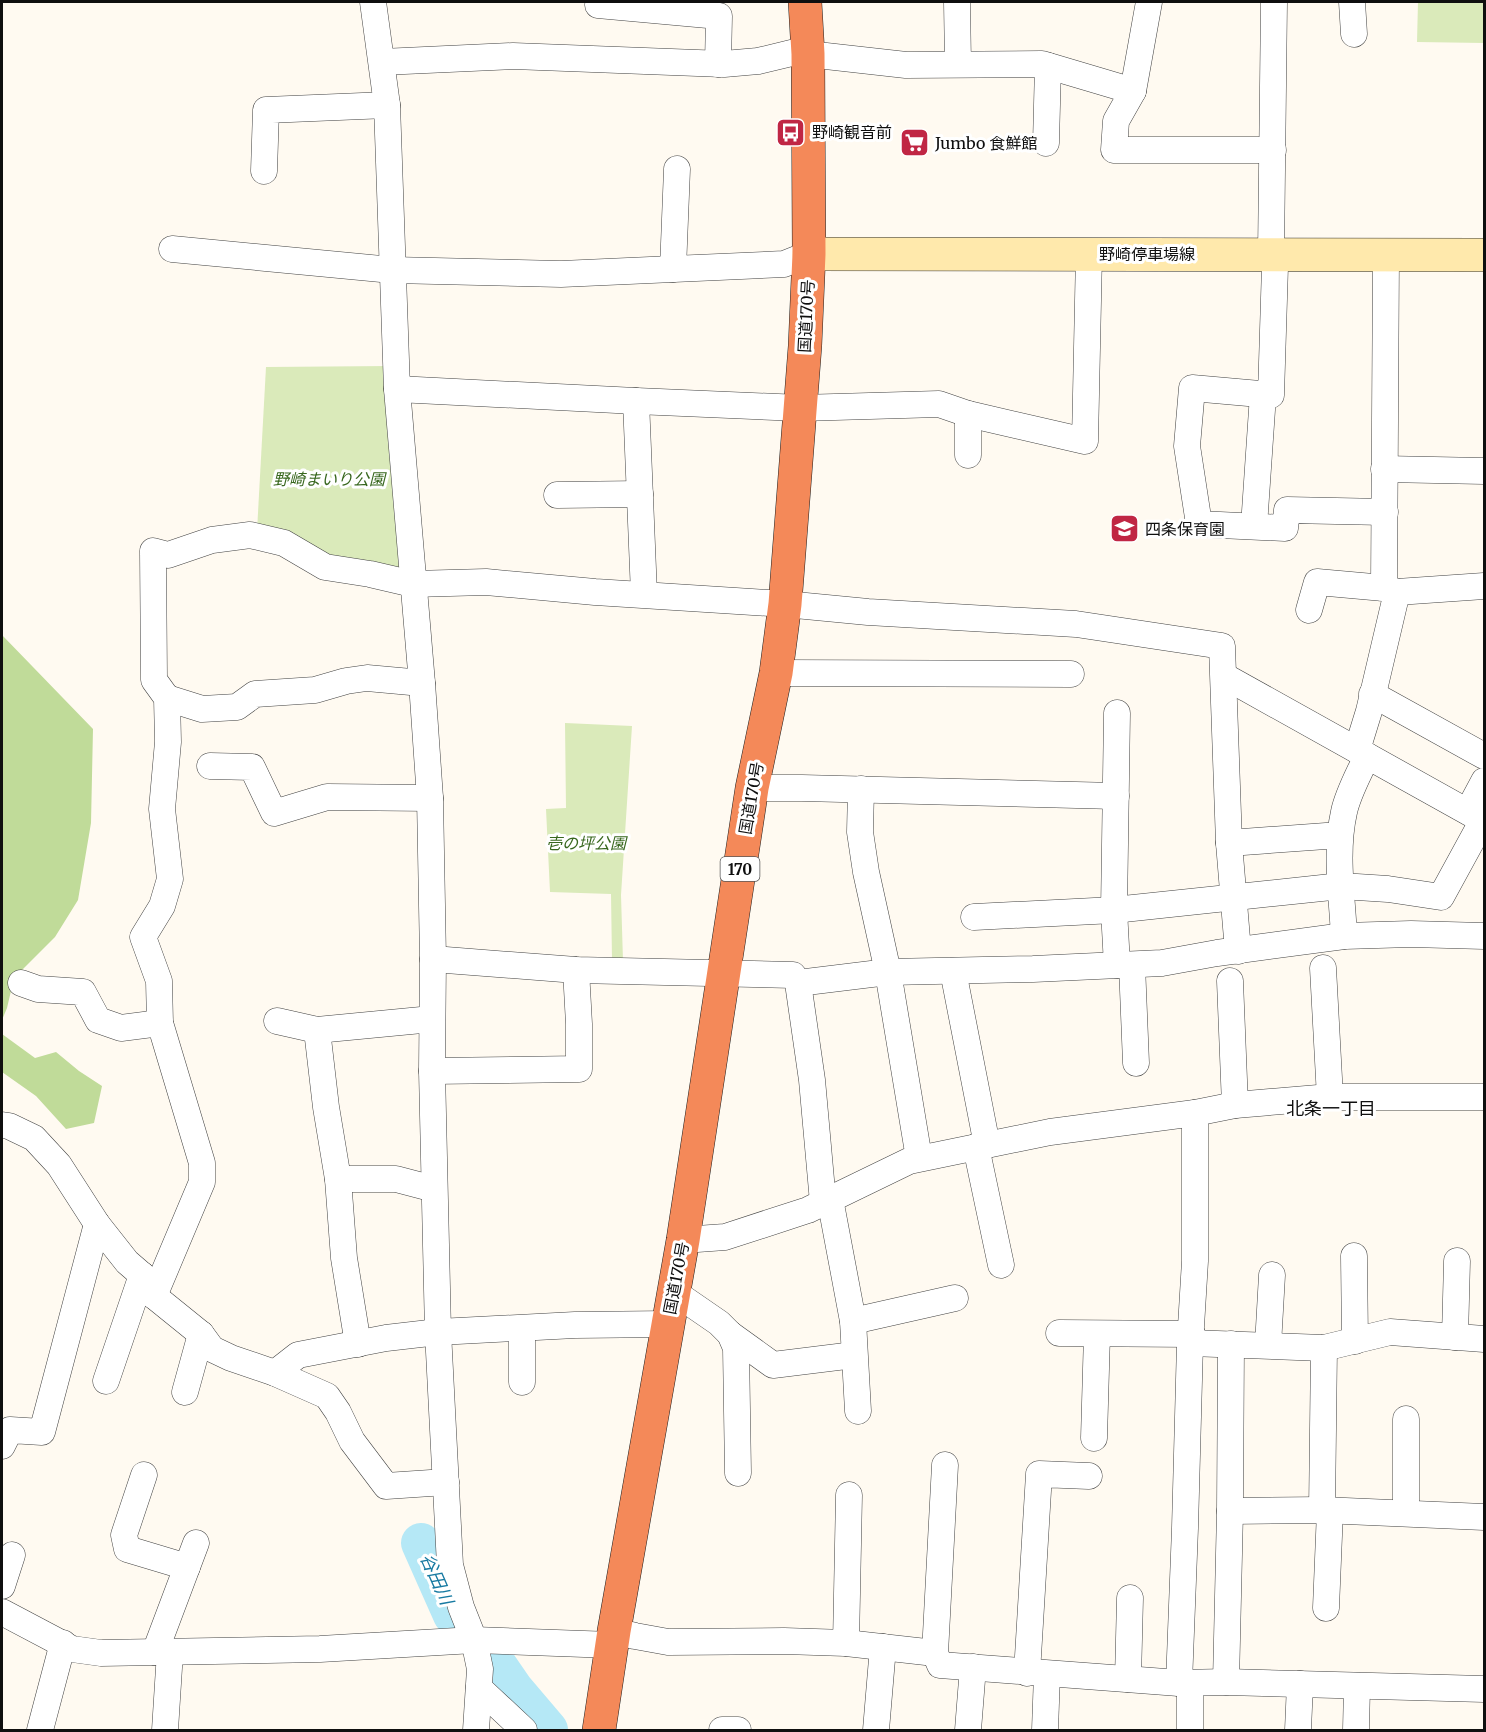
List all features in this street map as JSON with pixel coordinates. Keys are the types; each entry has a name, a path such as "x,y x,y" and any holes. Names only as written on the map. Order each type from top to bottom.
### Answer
{"highway":[{"name":"国道170号","path":"599,1731 613,1638 683,1240 752,788 776,673 785,604 805,346 809,254 808,51 805,2"}],"main road":[{"name":"野崎停車場線","path":"809,254 1485,255"}],"street":[{"path":"373,2 387,105 397,389 430,798 434,1189 438,1332 450,1565 461,1607 474,1640 480,1669 476,1731"},
{"path":"957,2 958,64"},
{"path":"1149,2 1133,91 1116,121 1114,150 1273,150"},
{"path":"1274,2 1271,254 1275,266 1271,395 1192,388 1187,446 1199,524 1285,528 1287,510 1385,512"},
{"path":"1352,2 1354,34"},
{"path":"598,5 719,16 718,64"},
{"path":"382,62 523,56 718,64 758,61 808,51 906,65 1042,64 1133,91"},
{"path":"1046,143 1048,66"},
{"path":"264,171 266,110 387,105"},
{"path":"673,269 677,170"},
{"path":"172,249 392,270 561,274 784,264 809,254"},
{"path":"397,389 800,408 939,404 968,414 1085,441 1089,254"},
{"path":"1344,936 1340,835 1345,809 1362,753 1390,590 1384,470 1386,255"},
{"path":"1254,526 1263,395"},
{"path":"636,401 644,594"},
{"path":"968,414 968,455"},
{"path":"1384,470 1485,471"},
{"path":"557,495 640,494"},
{"path":"106,1381 148,1286 202,1182 202,1164 160,1023 159,981 143,937 162,906 170,879 162,809 168,742 167,698 154,680 153,551 168,555 212,540 250,535 284,543 325,567 370,573 413,584 486,582 868,612 1076,624 1222,646 1229,843 1238,951"},
{"path":"1309,610 1317,582 1390,590 1485,586"},
{"path":"776,673 1071,674"},
{"path":"1224,676 1479,817"},
{"path":"167,698 202,709 237,707 255,694 315,690 367,678 422,683"},
{"path":"1372,694 1485,756"},
{"path":"1117,713 1114,910 1124,965 1136,1064"},
{"path":"210,766 252,767 274,813 327,797 430,798"},
{"path":"974,917 1114,910 1341,886 1388,889 1441,897 1479,817 1485,781"},
{"path":"752,788 1116,796"},
{"path":"861,789 861,832 866,872 888,972 919,1158"},
{"path":"1229,843 1340,835"},
{"path":"798,983 888,972 1162,963 1344,936 1411,934 1485,936"},
{"path":"433,959 576,970 793,975 798,983 827,1201 853,1321 858,1411"},
{"path":"1323,968 1330,1097"},
{"path":"432,1071 579,1069 576,970"},
{"path":"953,971 1000,1265"},
{"path":"1230,981 1235,1105"},
{"path":"21,983 38,989 83,992 98,1020 121,1028 160,1023"},
{"path":"277,1021 317,1030 432,1019"},
{"path":"317,1030 326,1107 338,1179 344,1258 358,1344"},
{"path":"683,1240 725,1237 808,1210 919,1158 1050,1132 1195,1113 1235,1105 1330,1097 1485,1097"},
{"path":"1190,1731 1184,1683 1185,1528 1195,1261 1195,1113"},
{"path":"2,1125 34,1138 59,1165 97,1224 127,1262 148,1286 201,1334 212,1349 327,1396 338,1412 352,1441 386,1486 446,1482"},
{"path":"338,1179 396,1179 434,1189"},
{"path":"2,1446 10,1430 42,1432 97,1224"},
{"path":"1354,1256 1355,1341"},
{"path":"1455,1337 1456,1261"},
{"path":"1268,1345 1272,1275"},
{"path":"674,1292 773,1365 854,1355"},
{"path":"853,1321 955,1298"},
{"path":"275,1373 298,1355 386,1338 438,1332 575,1325 668,1324"},
{"path":"522,1329 522,1382"},
{"path":"1059,1333 1324,1348 1390,1332 1485,1339"},
{"path":"185,1392 201,1334"},
{"path":"730,1334 736,1348 738,1473"},
{"path":"1094,1438 1097,1334"},
{"path":"1226,1682 1232,1344"},
{"path":"1324,1348 1326,1608"},
{"path":"1406,1419 1406,1514"},
{"path":"945,1465 935,1653 940,1665 1184,1683 1226,1682 1485,1689"},
{"path":"1045,1731 1037,1673 1039,1474 1089,1476"},
{"path":"144,1475 124,1535 127,1549 187,1567"},
{"path":"846,1644 849,1495"},
{"path":"1230,1511 1326,1510 1485,1517"},
{"path":"165,1731 162,1652 196,1544"},
{"path":"2,1586 12,1555"},
{"path":"1128,1679 1130,1598"},
{"path":"2,1612 72,1649 101,1653 320,1649 474,1640 635,1636 668,1642 784,1641 846,1644 935,1653"},
{"path":"40,1731 63,1644"},
{"path":"876,1731 883,1647"},
{"path":"968,1731 973,1667"},
{"path":"1298,1731 1300,1684"},
{"path":"1356,1731 1357,1686"},
{"path":"479,1688 524,1731"},
{"path":"722,1730 738,1731"}],"green space":[{"path":"1418,2 1484,2 1484,43 1417,42"},
{"name":"野崎まいり公園","path":"390,366 407,570 326,562 257,531 266,367"},
{"path":"2,635 93,729 91,823 78,900 55,937 14,978 2,1020"},
{"name":"壱の坪公園","path":"565,723 632,726 621,895 623,961 612,960 611,894 550,892 546,809 566,808"},
{"path":"2,1034 35,1058 56,1052 102,1086 94,1123 66,1129 36,1096 2,1072"}],"waterway":[{"name":"谷田川","path":"421,1543 453,1615"},
{"name":"谷田川","path":"492,1658 514,1690 548,1730"}],"place":[{"name":"野崎観音前","path":"791,132"},
{"name":"Jumbo 食鮮館","path":"914,143"},
{"name":"四条保育園","path":"1124,529"}],"district":[{"name":"北条一丁目","path":"1331,1108"}]}
